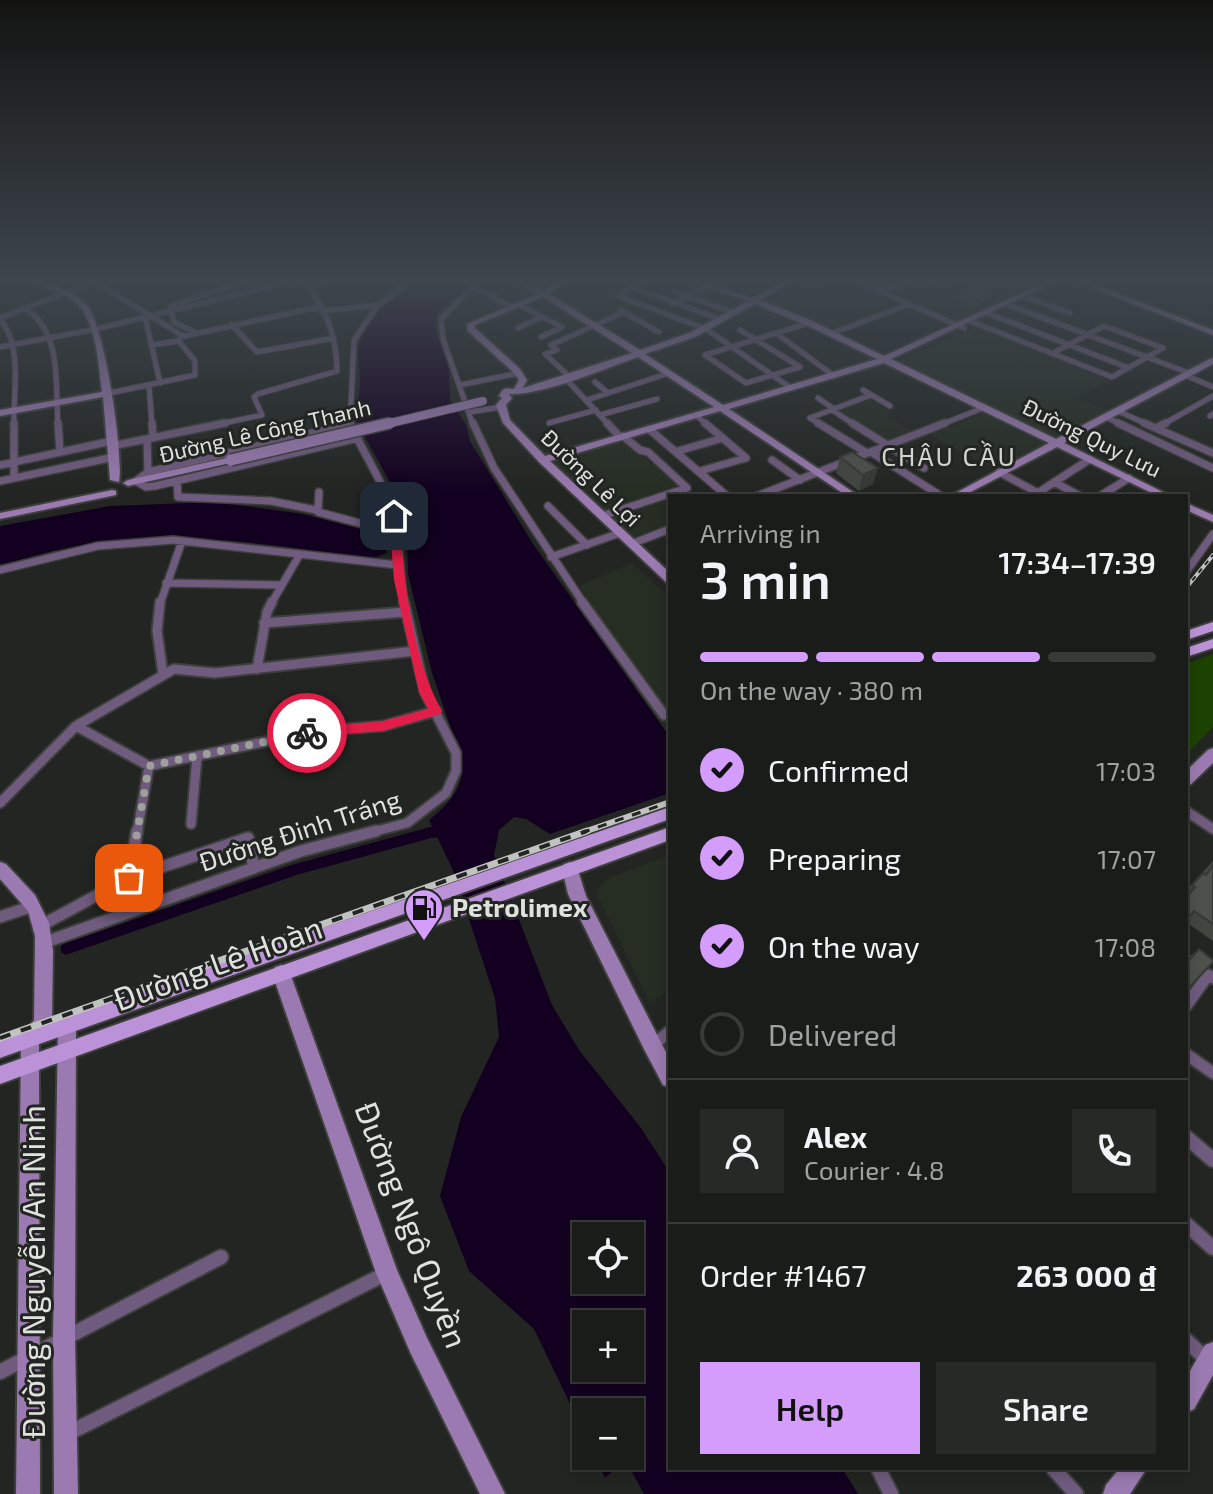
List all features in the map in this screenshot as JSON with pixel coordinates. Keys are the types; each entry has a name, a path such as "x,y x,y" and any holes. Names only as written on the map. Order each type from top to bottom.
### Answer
{"main road":[{"path":"1188,635 1213,626"},
{"path":"1188,652 1213,643"},
{"path":"668,814 562,851 570,869 668,834"},
{"name":"Đường Lê Hoàn","path":"0,1049 562,851"},
{"name":"Đường Lê Hoàn","path":"0,1075 570,869"}],"street":[{"path":"13,352 14,478"},
{"path":"53,352 60,452"},
{"path":"0,513 111,486 113,448 99,352"},
{"path":"153,352 160,383"},
{"path":"0,413 194,376 198,371 190,352"},
{"path":"0,481 113,448 262,415 254,397 337,371 338,352"},
{"path":"132,482 148,472 350,424 353,352"},
{"path":"448,352 480,446 551,557 664,715"},
{"path":"470,412 510,397 523,380 497,352"},
{"path":"552,352 545,354 598,413 687,488 669,494"},
{"path":"636,352 848,494"},
{"name":"Đường Lê Công Thanh","path":"111,486 124,490 132,482 510,397 646,352"},
{"path":"716,352 705,355 746,383 800,367 775,352"},
{"path":"740,352 791,388"},
{"path":"801,352 834,376"},
{"name":"Đường Quy Lưu","path":"871,352 1162,494"},
{"path":"543,460 888,360 907,352"},
{"path":"1049,352 1112,377 1157,352"},
{"path":"1087,352 1129,368"},
{"path":"1135,352 1213,387"},
{"path":"963,494 1055,442 1213,361"},
{"path":"460,385 519,373"},
{"path":"587,400 669,373"},
{"path":"595,382 608,393"},
{"path":"148,472 149,385"},
{"path":"863,390 890,406"},
{"path":"871,395 810,418 938,494"},
{"path":"1156,428 1213,396"},
{"name":"Đường Lê Lợi","path":"510,397 506,421 668,577"},
{"path":"818,398 924,468"},
{"path":"549,423 657,399"},
{"path":"762,494 983,408"},
{"path":"1118,411 1213,453"},
{"path":"696,415 746,458 700,471"},
{"path":"1106,417 1213,468"},
{"name":"Đường Đinh Tráng","path":"43,943 301,851 407,823 446,793 456,771 456,753 425,692 406,612 394,516 377,472 350,424"},
{"path":"649,429 725,494"},
{"path":"132,482 146,487 177,481 358,438"},
{"path":"678,451 723,438"},
{"path":"0,465 60,452 113,448"},
{"path":"1039,494 1090,459"},
{"path":"772,460 800,480"},
{"path":"999,472 1036,494"},
{"path":"1103,494 1129,478"},
{"path":"177,481 178,497 271,501 397,533"},
{"path":"1054,482 1076,494"},
{"path":"316,510 319,492"},
{"path":"602,516 668,494"},
{"path":"548,506 587,545"},
{"path":"1188,507 1213,519"},
{"path":"631,544 668,532"},
{"path":"551,557 620,533"},
{"path":"1188,569 1213,534"},
{"path":"0,570 53,555 111,545 182,541 398,565"},
{"path":"163,674 157,624 166,583 182,541"},
{"path":"257,669 264,623 281,585 300,554"},
{"path":"166,583 281,585"},
{"path":"264,623 323,617 374,618 406,612"},
{"path":"0,803 76,726 177,668 211,673 415,651"},
{"path":"76,726 149,766 316,731 383,726 436,711"},
{"path":"1188,778 1213,754"},
{"path":"191,824 197,757"},
{"path":"129,878 149,766"},
{"path":"1188,812 1213,829"},
{"path":"0,869 33,906 42,925 129,878 248,838 254,868"},
{"path":"570,869 572,890 588,914 668,1074"},
{"path":"0,917 33,906"},
{"name":"Đường Nguyễn An Ninh","path":"27,1493 31,1354 29,1064 30,1039 43,1023 42,925"},
{"name":"Đường Ngô Quyền","path":"281,973 387,1273 419,1346 493,1494"},
{"path":"1188,1003 1208,975 1213,978"},
{"name":"Đường Nguyễn An Ninh","path":"66,1494 67,1026"},
{"path":"652,1046 668,1033"},
{"path":"1188,1055 1213,1073"},
{"path":"1188,1139 1213,1160"},
{"path":"1188,1226 1213,1248"},
{"path":"0,1372 221,1257"},
{"path":"66,1435 387,1273"},
{"path":"1188,1341 1211,1358 1188,1398"},
{"path":"879,1470 891,1494"},
{"path":"1055,1470 1076,1494"},
{"path":"1115,1494 1133,1470"}],"shaded area":[{"path":"358,352 443,352 449,370 450,400 466,425 470,441 533,544 668,734 668,794 550,834 526,819 514,817 499,830 494,855 552,1005 579,1050 641,1128 668,1170 668,1470 843,1470 858,1494 644,1494 631,1470 644,1470 644,1398 572,1398 572,1408 534,1329 469,1271 440,1196 461,1117 499,1037 495,998 452,868 429,820 454,795 462,761 432,673 408,574 407,539 395,491 356,421 360,383"},
{"path":"918,352 1039,352 1111,381 1076,397 1107,411 1054,439 896,361"},
{"path":"869,398 891,412 886,416 913,431 886,441 836,412"},
{"path":"983,414 1045,444 996,470 930,435"},
{"path":"625,440 652,464 662,461 696,494 668,494 668,525 630,538 552,460"},
{"path":"216,502 303,514 379,534 386,540 386,553 372,559 231,541 139,539 46,553 0,567 0,526 110,506"},
{"path":"632,563 668,595 668,734 633,687 644,682 579,586"},
{"path":"668,856 668,990 650,1003 597,895 598,888 606,879"},
{"path":"601,1470 613,1470 605,1478"}],"green space":[{"path":"1213,654 1213,727 1188,753 1188,663"}],"building":[{"path":"852,452 878,468 863,475 840,457"},
{"path":"1213,865 1213,924 1194,911 1191,915 1188,913 1188,896 1195,887 1192,885 1203,873 1206,875"},
{"path":"1199,949 1213,960 1188,989 1188,962"}],"waterway":[{"path":"66,949 294,870 436,831"},
{"path":"429,833 448,833 439,831"}],"railway":[{"path":"1188,586 1213,555"},
{"path":"581,833 668,803"},
{"path":"0,1038 587,831"}],"way so far":[{"path":"129,878 149,766 307,733"}],"place":[{"name":"Petrolimex","path":"424,942"}],"district":[{"name":"CHÂU CẦU","path":"949,457"}],"route":[{"path":"307,733 383,726 436,711 425,692 406,615 399,580 394,516"}]}
